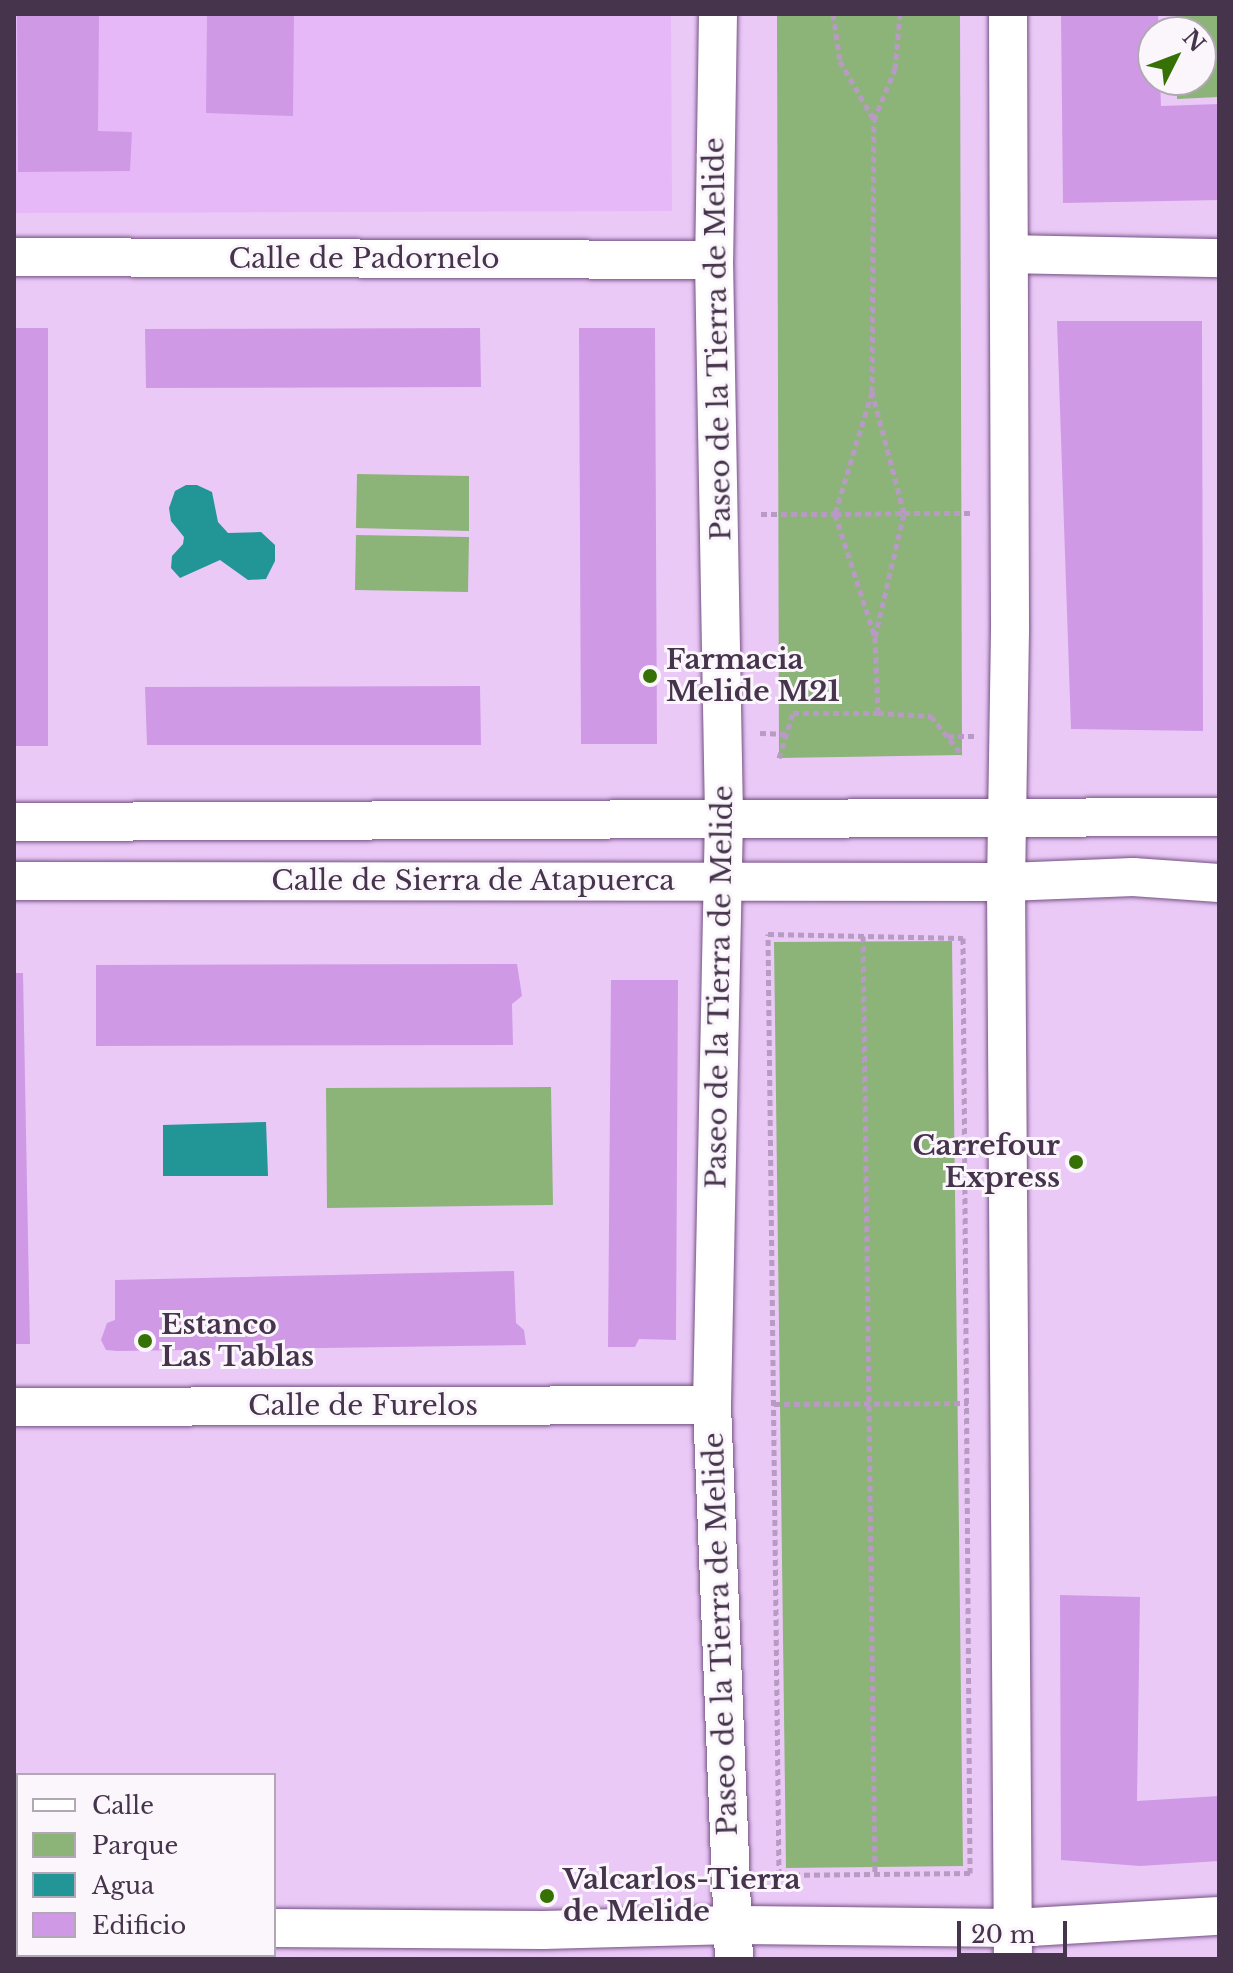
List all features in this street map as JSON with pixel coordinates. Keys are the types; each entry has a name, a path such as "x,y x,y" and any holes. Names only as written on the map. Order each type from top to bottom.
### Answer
{"street":[{"name":"Paseo de la Tierra de Melide","path":"718,14 714,260 724,817 712,1405 734,1942"},
{"path":"1008,14 1010,818 1006,882 1014,1944"},
{"path":"1009,254 1219,258"},
{"name":"Calle de Padornelo","path":"14,257 714,260"},
{"path":"14,822 1219,817"},
{"name":"Calle de Sierra de Atapuerca","path":"14,881 1006,882 1133,877 1219,883"},
{"name":"Calle de Furelos","path":"14,1407 712,1405"},
{"path":"276,1928 543,1930 734,1942 1014,1944 1219,1916"}],"path":[{"path":"833,14 840,61 874,120"},
{"path":"878,713 875,637 904,513 872,392 874,120 895,69 900,14"},
{"path":"872,392 835,514 875,637"},
{"path":"761,514 1010,514"},
{"path":"779,758 793,713 931,716 962,755"},
{"path":"768,934 863,936 963,938 970,1873 779,1875 768,934"},
{"path":"863,936 875,1873"},
{"path":"774,1404 968,1403"}],"shaded area":[{"path":"14,14 671,14 672,211 14,213"}],"green space":[{"path":"777,14 960,14 962,755 779,758"},
{"path":"1219,14 1219,97 1177,99 1177,96 1217,96 1217,16 1178,16"},
{"path":"357,474 469,476 469,531 356,528"},
{"path":"356,535 469,537 468,592 355,590"},
{"path":"952,941 963,1866 786,1868 774,942"},
{"path":"551,1087 553,1205 327,1208 326,1088"}],"water":[{"path":"186,485 197,485 212,492 218,522 228,533 261,532 275,545 275,561 266,579 248,580 220,560 180,578 171,568 172,556 183,544 184,537 171,521 169,508 175,491"},
{"path":"266,1122 268,1176 163,1176 163,1125"}],"building":[{"path":"17,14 99,14 98,131 132,132 130,171 18,172"},
{"path":"207,14 294,14 293,116 206,113"},
{"path":"1061,14 1158,14 1137,16 1137,96 1161,96 1161,106 1219,104 1219,200 1063,203"},
{"path":"1057,321 1202,321 1203,731 1071,729"},
{"path":"14,328 48,328 48,746 14,746"},
{"path":"480,328 481,387 146,388 145,329"},
{"path":"579,328 655,328 657,744 581,744"},
{"path":"480,686 481,745 147,745 145,687"},
{"path":"517,964 522,996 512,1004 513,1045 96,1046 96,965"},
{"path":"14,973 23,973 30,1344 14,1344"},
{"path":"611,980 678,980 676,1340 639,1339 635,1347 608,1347"},
{"path":"514,1271 516,1323 524,1330 526,1345 117,1351 106,1350 101,1340 107,1323 115,1320 115,1280"},
{"path":"1060,1595 1140,1597 1137,1801 1219,1796 1219,1861 1140,1866 1061,1860"}],"place":[{"name":"Farmacia Melide M21","path":"650,676"},
{"name":"Carrefour Express","path":"1076,1162"},
{"name":"Estanco Las Tablas","path":"145,1341"},
{"name":"Valcarlos-Tierra de Melide","path":"547,1896"}]}
